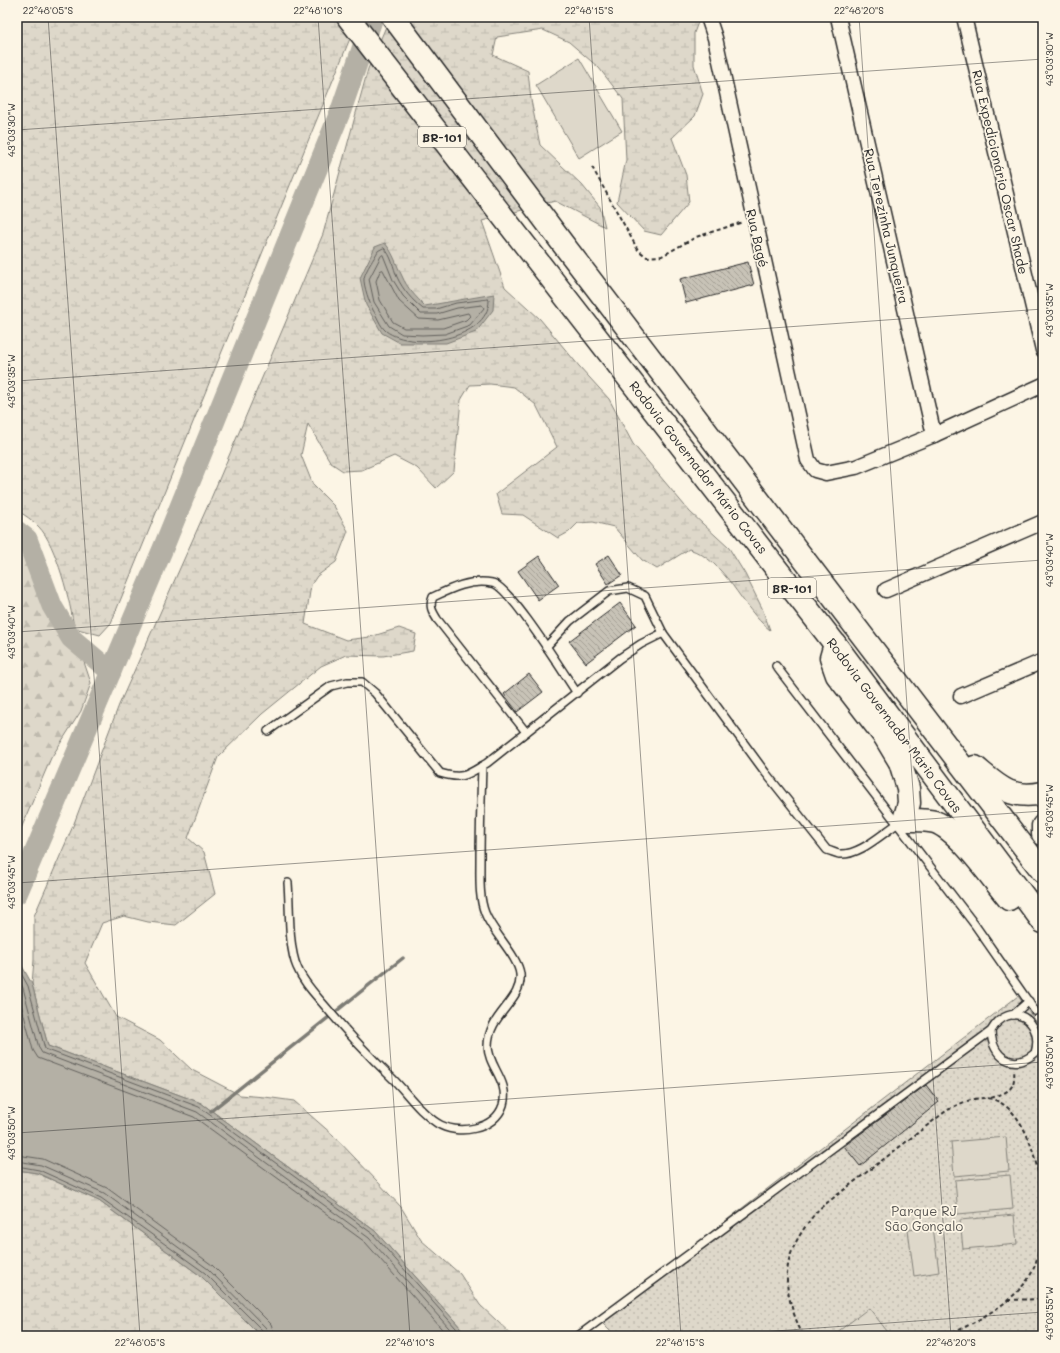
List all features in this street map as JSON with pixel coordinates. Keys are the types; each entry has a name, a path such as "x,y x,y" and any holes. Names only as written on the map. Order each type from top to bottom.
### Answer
{"highway":[{"name":"Rodovia Governador Mário Covas","path":"348,17 537,258 835,644 1040,918"},
{"name":"Rodovia Governador Mário Covas","path":"393,17 563,244 1043,872"},
{"path":"835,644 832,658 837,675 885,737 900,762 908,788 909,803 901,822 924,820 942,825 956,836 1011,902 1040,918"},
{"path":"944,741 1001,789 1018,794 1043,793"},
{"path":"1043,826 1043,834"}],"street":[{"name":"Rua Bagé","path":"708,17 715,38 753,217 808,460 815,470 826,473 837,472 856,467 934,435"},
{"name":"Rua Terezinha Junqueira","path":"838,17 934,435"},
{"name":"Rua Expedicionário Oscar Shade","path":"964,17 1043,350"},
{"path":"934,435 1043,385"},
{"path":"886,590 1043,522"},
{"path":"961,696 1043,661"}],"lane":[{"path":"526,732 437,619 431,610 431,602 433,597 471,582 493,583 511,598 577,692"},
{"path":"546,647 570,621 609,591 628,588 645,596 663,634 765,772 827,850 839,854 855,851 869,844 901,822"},
{"path":"268,731 331,686 347,682 362,682 375,693 440,773 454,778 468,775 482,766 641,644 663,634"},
{"path":"776,666 901,822 975,924 1029,1001 1034,1011"},
{"path":"288,883 293,954 297,967 304,981 378,1067 438,1124 455,1130 472,1129 487,1123 498,1114 503,1104 504,1091 501,1078 491,1060 488,1047 490,1032 494,1022 515,995 519,985 520,973 484,912 480,888 482,766"},
{"path":"1013,1015 1029,1001"},
{"path":"578,1336 991,1031 1000,1020 1020,1014 1026,1018 1034,1027 1038,1043 1035,1053 1028,1059 1014,1062 1007,1060 995,1050 992,1042 991,1031"}],"path":[{"path":"592,167 638,250 647,257 662,256 696,237 729,227 753,217"},
{"path":"803,1336 789,1303 786,1267 793,1250 811,1218 819,1209 946,1111 961,1103 991,1098 1009,1091 1013,1085 1015,1076 1014,1062"},
{"path":"948,1336 985,1316 1007,1300 1022,1285 1032,1272 1040,1239 1041,1188 1031,1143 1025,1130 1015,1115 1004,1105 991,1098"},
{"path":"1007,1300 1043,1299"},
{"path":"957,1331 957,1336"}],"green space":[{"path":"17,17 356,17 351,36 111,623 100,635 74,628 70,604 62,575 51,547 39,527 17,510"},
{"path":"390,17 700,17 694,33 694,65 703,94 695,116 672,138 686,175 689,202 661,235 644,231 617,202 626,160 623,99 599,68 569,42 543,30 497,37 493,55 528,71 531,100 540,145 582,185 600,207 605,227 555,201 482,221 505,287 540,319 609,399 633,444 690,512 729,548 745,574 762,608 770,630 759,620 713,563 702,555 689,549 657,569 642,560 614,527 593,522 578,523 569,532 558,538 523,515 502,514 496,494 557,447 536,405 514,387 490,384 470,385 461,400 454,471 436,488 417,468 394,456 362,470 343,471 331,463 308,424 301,455 313,485 334,506 348,531 336,562 317,576 311,585 305,624 346,640 370,637 399,628 416,634 413,651 383,656 346,655 321,666 262,714 218,757 188,838 204,852 215,894 176,925 148,922 124,916 102,923 85,963 116,1017 160,1040 192,1070 240,1095 294,1101 333,1135 377,1181 401,1207 421,1240 460,1274 480,1305 513,1336 468,1336 375,1231 201,1103 48,1046 32,984 34,960 34,916 73,826 119,705 209,503 323,234 368,69"},
{"path":"579,58 622,131 579,158 536,85"},
{"path":"17,540 20,542 31,564 44,609 60,635 81,653 91,683 81,711 51,758 20,831 17,834"},
{"name":"Parque RJ São Gonçalo","path":"1018,996 1043,1031 1043,1336 615,1336 598,1319"},
{"path":"1006,1137 1009,1171 954,1176 951,1142"},
{"path":"17,1170 37,1173 99,1201 202,1277 261,1336 17,1336"},
{"path":"1010,1175 1013,1209 958,1214 955,1180"},
{"path":"1014,1215 1017,1244 963,1249 960,1220"},
{"path":"933,1227 939,1272 914,1276 908,1230"},
{"path":"869,1308 887,1331 881,1336 832,1336"}],"water":[{"path":"385,243 393,255 406,284 425,306 494,294 493,310 476,332 446,343 400,343 382,333 366,305 360,278 375,247"},
{"path":"17,957 32,984 48,1046 201,1103 375,1231 468,1336 261,1336 202,1277 99,1201 37,1173 17,1170"}],"building":[{"path":"748,262 754,285 686,303 680,279"},
{"path":"609,555 622,575 608,584 595,564"},
{"path":"539,556 559,585 538,600 518,571"},
{"path":"620,603 636,625 586,663 569,641"},
{"path":"529,674 543,692 517,712 504,694"},
{"path":"926,1085 939,1102 860,1166 844,1146"}],"waterway":[{"path":"17,894 164,546 341,110 373,17"},
{"path":"17,531 27,539 52,606 71,638 111,672"},
{"path":"211,1111 403,958"}]}
